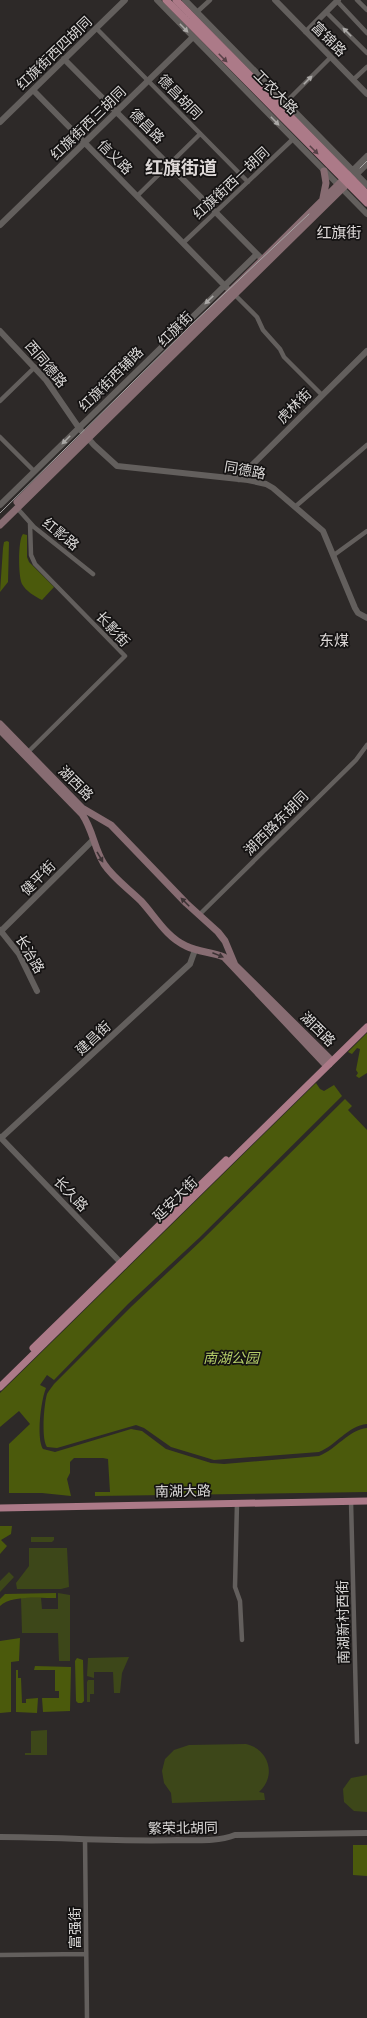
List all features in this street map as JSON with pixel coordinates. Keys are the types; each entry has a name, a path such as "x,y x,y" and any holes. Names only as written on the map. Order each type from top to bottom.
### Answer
{"main road":[{"name":"工农大路","path":"166,0 348,179 367,194"},
{"name":"工农大路","path":"176,0 348,179 367,203"},
{"path":"322,200 326,183 324,171"},
{"name":"红旗街","path":"233,294 263,260 322,200 348,179"},
{"name":"红旗街","path":"0,519 233,294 348,179"},
{"name":"红旗街","path":"0,525 87,436"},
{"name":"湖西路","path":"0,724 82,814 90,826 93,840 105,866 142,902 159,924 176,941 195,950 215,953 224,957 328,1062"},
{"name":"湖西路","path":"0,730 27,754 82,808 115,829 199,916 218,932 225,941 234,964 328,1062"},
{"name":"延安大街","path":"0,1387 328,1062 367,1021"},
{"name":"延安大街","path":"328,1062 367,1027"},
{"name":"延安大街","path":"0,1381 123,1265"},
{"name":"南湖大路","path":"0,1503 367,1496"},
{"name":"南湖大路","path":"0,1508 367,1501"}],"street":[{"name":"红旗街西四胡同","path":"0,122 125,0"},
{"path":"157,0 324,171 367,185"},
{"path":"185,0 286,102 348,179 367,214"},
{"path":"197,12 210,0"},
{"name":"富锦路","path":"275,0 367,94"},
{"path":"357,0 367,10"},
{"path":"306,32 337,1 367,33"},
{"path":"326,12 367,53"},
{"name":"德昌胡同","path":"96,28 248,182"},
{"name":"红旗街西三胡同","path":"0,225 193,37"},
{"path":"286,102 331,57"},
{"name":"德昌路","path":"64,59 263,260"},
{"path":"353,80 367,67"},
{"name":"信义路","path":"33,90 257,317 263,330 280,349 284,357 322,395"},
{"path":"137,196 200,134"},
{"name":"红旗街西一胡同","path":"183,243 293,139"},
{"name":"红旗街","path":"348,179 367,156"},
{"name":"红旗街","path":"348,179 367,164"},
{"name":"红旗街西辅路","path":"0,505 257,254"},
{"name":"西同德路","path":"0,331 35,367 79,428 87,436"},
{"name":"虎林街","path":"238,479 367,351"},
{"path":"0,401 35,367"},
{"name":"同德路","path":"87,436 103,456 117,466 238,479 266,484 296,506 323,531 355,608 358,613 367,618"},
{"path":"0,437 34,472"},
{"path":"296,506 367,445"},
{"name":"红影路","path":"17,508 30,523 93,574"},
{"name":"长影街","path":"27,754 125,656 35,564 31,554 30,523"},
{"path":"334,555 367,532"},
{"name":"湖西路东胡同","path":"199,916 356,760 367,744"},
{"name":"健平街","path":"0,931 93,840"},
{"name":"长治路","path":"0,931 19,954 37,991"},
{"name":"建昌街","path":"0,1138 190,964 195,950"},
{"name":"长久路","path":"0,1138 123,1265"},
{"name":"南湖新村西街","path":"352,1501 357,1742"},
{"path":"237,1503 234,1587 240,1601 242,1640"},
{"name":"繁荣北胡同","path":"0,1837 165,1841 224,1839 235,1836 367,1833"},
{"name":"富强街","path":"85,1838 87,2018"},
{"path":"0,1955 86,1954"}],"green space":[{"path":"23,534 27,535 27,557 29,562 54,587 42,600 28,591 22,584 19,566 19,550 21,537"},
{"path":"4,542 9,542 8,582 0,592 3,548"},
{"path":"367,1033 367,1073 359,1078 356,1076 358,1073 356,1070 360,1049 357,1048 352,1054 348,1052"},
{"path":"316,1083 320,1089 324,1091 334,1085 342,1096 199,1238 128,1304 54,1380 47,1375 40,1385 46,1388 41,1410 40,1437 43,1449 55,1452 131,1429 142,1431 166,1449 211,1463 224,1464 319,1456 354,1432 367,1428 367,1492 95,1496 95,1492 110,1492 108,1459 74,1458 70,1462 70,1473 67,1479 71,1496 42,1493 9,1493 9,1444 30,1424 19,1411 0,1427 0,1393"},
{"name":"南湖公园","path":"345,1099 352,1106 348,1110 367,1130 367,1424 354,1428 319,1452 214,1460 171,1447 144,1428 136,1425 57,1448 47,1447 44,1437 45,1405 47,1394 54,1384"},
{"path":"0,1526 12,1526 11,1534 1,1540 7,1546 0,1554"},
{"path":"31,1537 54,1537 54,1540 52,1542 31,1542"},
{"path":"29,1548 67,1548 69,1587 61,1589 17,1589 16,1583 29,1566"},
{"path":"9,1572 14,1577 0,1592 0,1581"},
{"path":"56,1593 56,1598 11,1600 0,1606 0,1599 5,1594"},
{"path":"58,1593 70,1595 70,1661 59,1661 58,1633 22,1633 21,1598 41,1598 42,1609 58,1609"},
{"path":"20,1638 19,1661 11,1662 11,1712 0,1713 0,1641"},
{"path":"129,1657 122,1673 120,1693 114,1693 113,1672 94,1672 94,1678 87,1676 88,1658"},
{"path":"77,1658 83,1660 84,1701 82,1703 78,1703 76,1701 75,1661"},
{"path":"35,1666 71,1667 70,1711 43,1712 42,1698 59,1698 59,1691 55,1691 55,1670 34,1670"},
{"path":"16,1670 18,1670 18,1678 21,1678 22,1703 26,1703 26,1699 38,1698 37,1713 16,1712"},
{"path":"88,1680 94,1680 94,1694 90,1694 90,1702 87,1702"},
{"path":"47,1730 47,1755 25,1755 25,1753 31,1753 31,1731"},
{"path":"246,1744 260,1751 268,1764 268,1778 265,1786 259,1792 264,1793 265,1800 172,1803 171,1793 164,1783 162,1771 165,1759 174,1750 189,1745"},
{"path":"367,1775 367,1812 354,1811 344,1802 343,1789 351,1778"},
{"path":"353,1845 367,1845 367,1876 353,1875"}],"tram line":[{"path":"360,168 367,161"},
{"path":"0,513 191,325 309,214"}],"district":[{"name":"红旗街道","path":"181,168"},
{"name":"红旗街","path":"339,233"},
{"name":"东煤","path":"334,641"}]}
